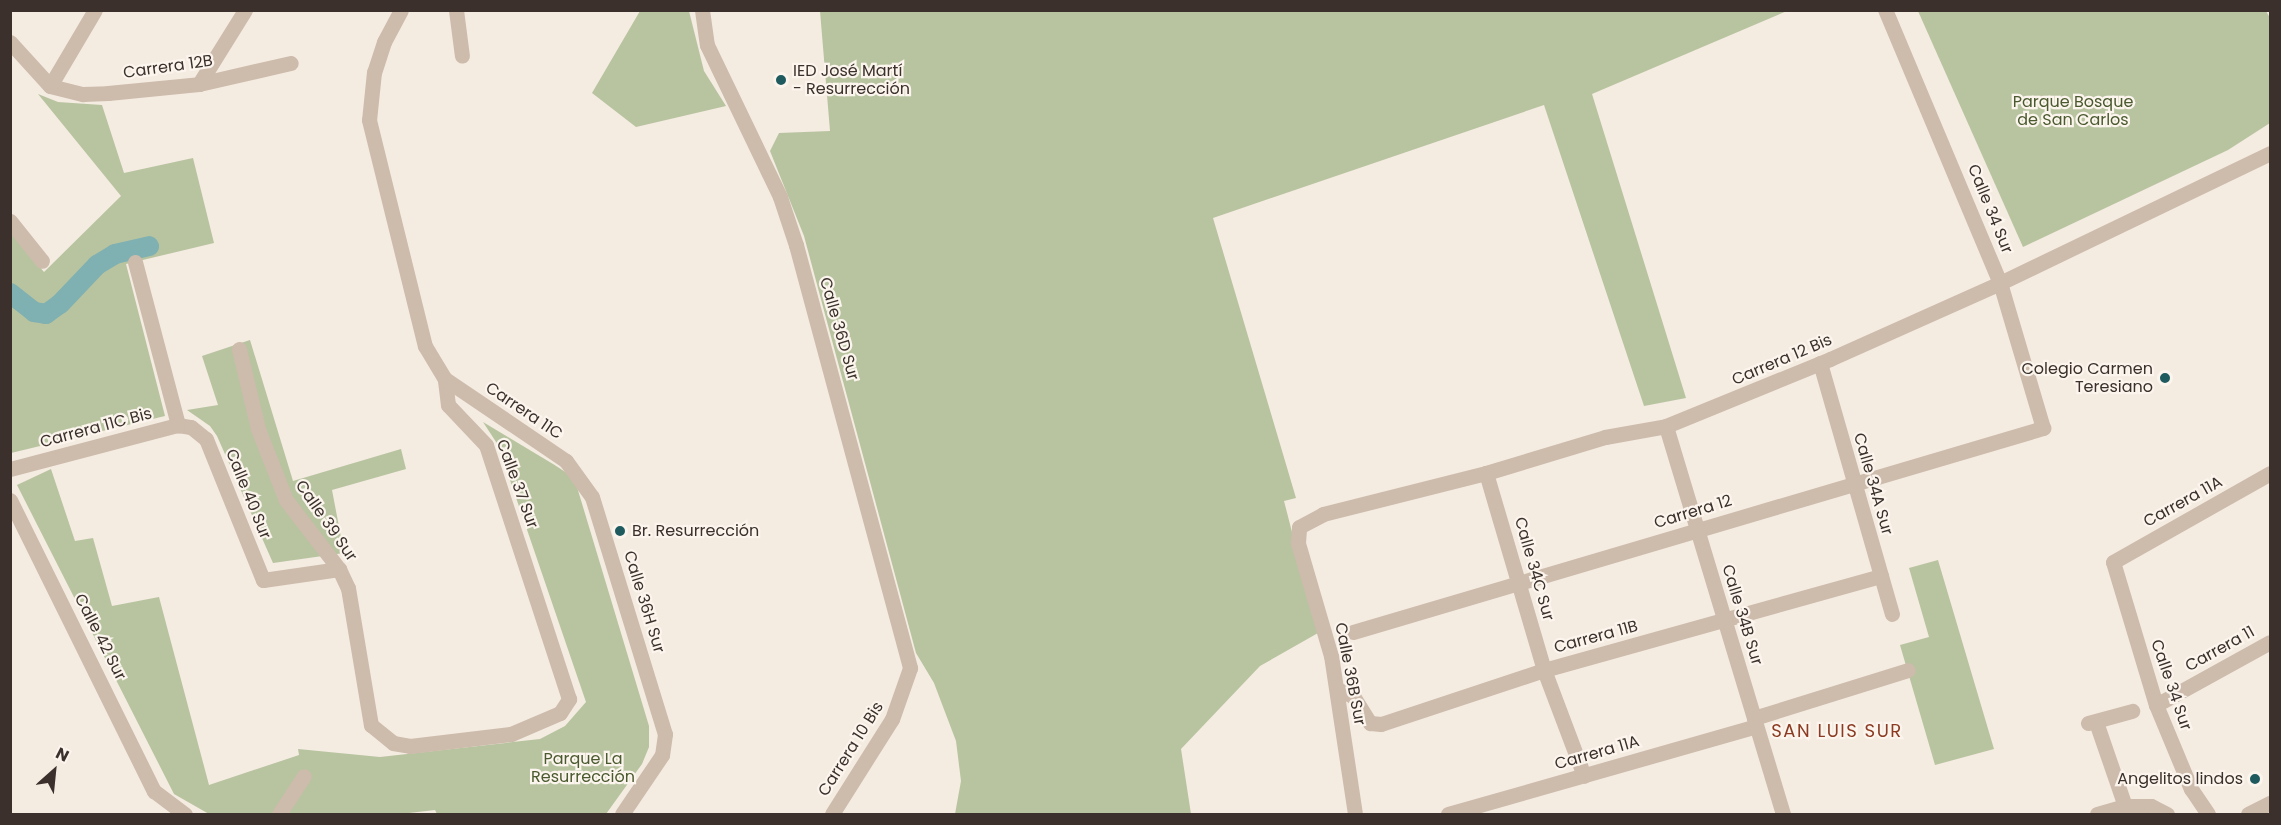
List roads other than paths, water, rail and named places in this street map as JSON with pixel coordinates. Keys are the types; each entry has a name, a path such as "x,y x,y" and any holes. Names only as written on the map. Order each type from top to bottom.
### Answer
{"street":[{"path":"10,42 50,86 95,10"},
{"path":"200,84 245,10"},
{"name":"Calle 37 Sur","path":"393,743 430,746 511,734 560,713 569,692 486,445 448,405 445,379 425,346 371,137 370,104 379,56 401,10"},
{"path":"456,10 462,56"},
{"name":"Calle 36D Sur","path":"702,10 708,45 780,197 796,245 910,668"},
{"name":"Calle 34 Sur","path":"1885,10 2000,283 2043,428"},
{"name":"Carrera 12B","path":"50,86 83,94 200,84 291,63"},
{"name":"Carrera 12 Bis","path":"1298,543 1299,526 1323,514 1486,473 1605,437 1666,426 1821,363 2000,283 2271,153"},
{"path":"10,221 42,261"},
{"name":"Calle 40 Sur","path":"135,262 185,426 206,439 263,580 339,569"},
{"name":"Calle 39 Sur","path":"239,349 258,429 286,500 339,569 353,611 371,725 393,743"},
{"name":"Calle 34A Sur","path":"1821,363 1892,614"},
{"name":"Carrera 11C","path":"445,379 566,461 580,475"},
{"name":"Carrera 11C Bis","path":"10,469 185,426"},
{"name":"Calle 34B Sur","path":"1666,426 1783,814"},
{"name":"Carrera 12","path":"1353,632 2043,428"},
{"name":"Calle 34C Sur","path":"1486,473 1544,670 1584,776"},
{"name":"Carrera 11A","path":"2113,562 2271,473"},
{"name":"Calle 36H Sur","path":"580,475 592,497 666,743 657,764 622,814"},
{"name":"Calle 42 Sur","path":"10,500 154,791 185,814"},
{"name":"Calle 36B Sur","path":"1298,543 1328,638 1355,814"},
{"name":"Calle 34 Sur","path":"2113,562 2156,705 2191,789 2208,814"},
{"name":"Carrera 11B","path":"1337,689 1353,696 1370,723 1375,725 1544,670 1725,622 1881,576"},
{"name":"Carrera 11","path":"2156,705 2271,642"},
{"name":"Carrera 10 Bis","path":"832,814 892,719 910,668"},
{"name":"Carrera 11A","path":"1448,814 1584,776 1755,722 1908,670"},
{"path":"2132,711 2092,723 2110,811 2151,806 2167,814"},
{"path":"279,814 304,776"},
{"path":"2248,814 2271,803"}],"waterway":[{"path":"10,293 34,312 46,314 60,304 97,265 115,254 149,246"}],"place":[{"name":"IED José Martí - Resurrección","path":"781,80"},
{"name":"Colegio Carmen Teresiano","path":"2165,378"},
{"name":"Br. Resurrección","path":"620,531"},
{"name":"Angelitos lindos","path":"2255,779"}],"district":[{"name":"SAN LUIS SUR","path":"1837,731"}],"park label":[{"name":"Parque Bosque de San Carlos","path":"2073,111"},
{"name":"Parque La Resurrección","path":"583,768"}]}
